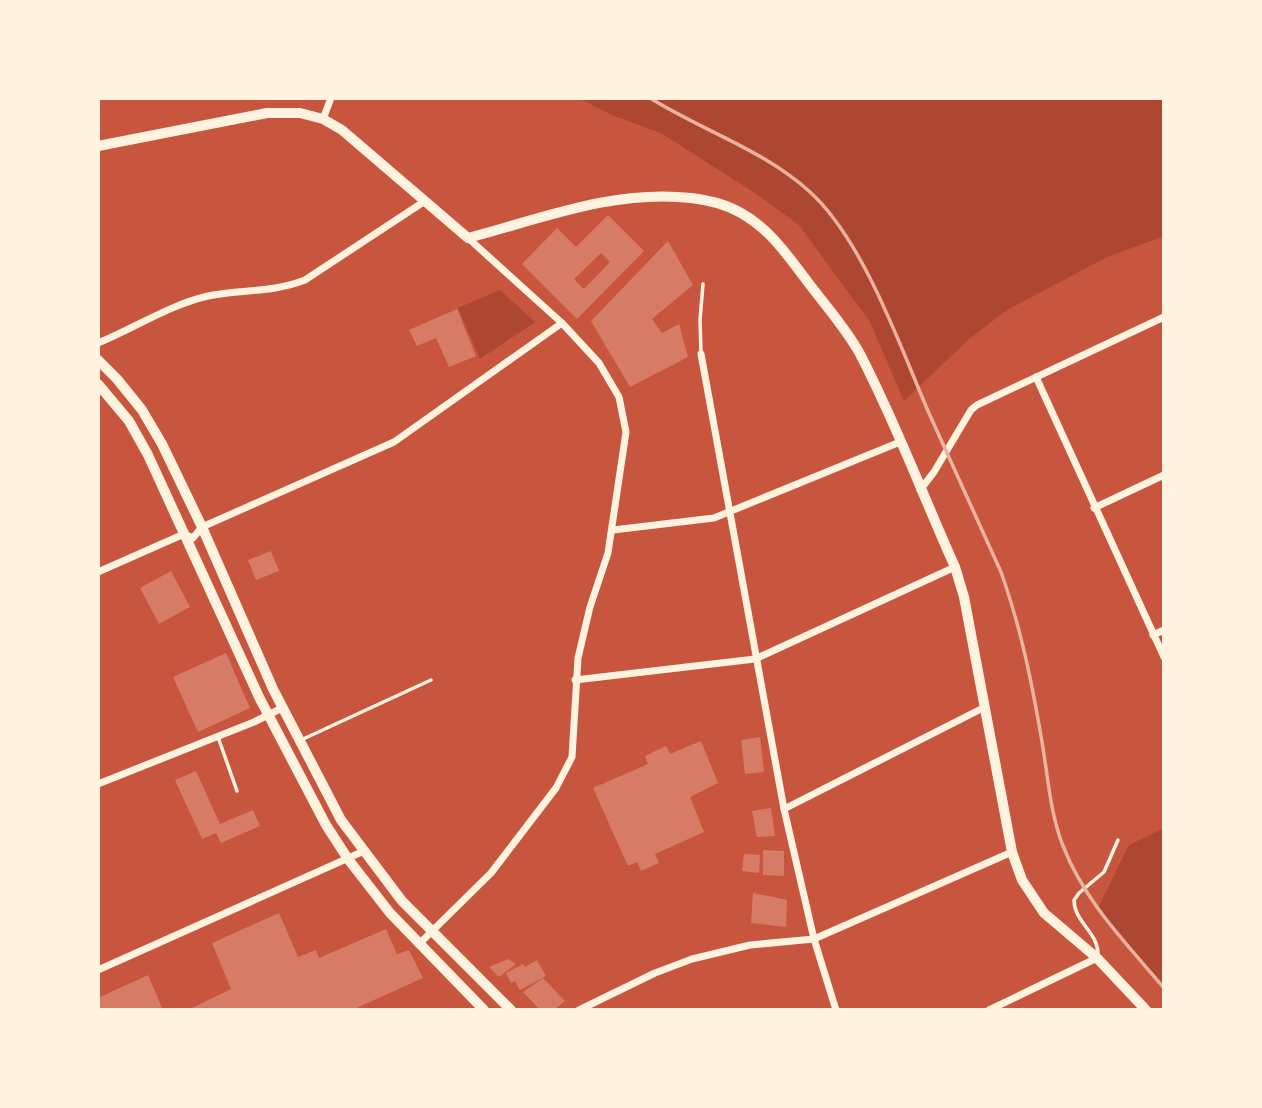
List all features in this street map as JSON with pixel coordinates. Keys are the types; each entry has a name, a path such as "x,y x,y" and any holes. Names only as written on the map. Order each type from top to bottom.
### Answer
{"main road":[{"path":"98,360 142,410 162,444 282,708 341,820 402,901 511,1010"},
{"path":"99,386 129,421 148,455 259,697 303,782 348,859 390,913 484,1010"},
{"path":"259,697 273,689"},
{"path":"303,782 316,773"},
{"path":"390,913 402,901"}],"street":[{"path":"323,119 331,98"},
{"path":"98,146 267,113 300,113 323,119 342,130 468,237 562,323 611,380 624,413 626,432 613,530 582,638 575,680 574,744 566,772 491,873 419,944"},
{"path":"468,237 622,198 655,196 691,198 724,204 742,213 778,243 859,352 955,567 964,597 1012,852 1022,880 1044,913 1097,958 1146,1010"},
{"path":"98,343 148,318 208,296 286,288 304,280 425,201"},
{"path":"920,490 971,410 977,405 1164,317"},
{"path":"98,572 184,534 193,538 202,527 394,442 562,323"},
{"path":"701,354 784,809 814,939 836,1010"},
{"path":"1036,377 1164,657"},
{"path":"99,386 117,379"},
{"path":"613,530 714,518 900,442"},
{"path":"1094,508 1164,475"},
{"path":"575,680 755,659 955,567"},
{"path":"1153,635 1164,630"},
{"path":"784,809 985,707"},
{"path":"98,784 218,737 282,708"},
{"path":"98,970 364,851"},
{"path":"579,1010 656,973 702,956 750,945 814,939 1012,852"},
{"path":"989,1010 1097,958"}],"lane":[{"path":"701,354 703,284"},
{"path":"300,741 431,680"},
{"path":"218,737 237,791"},
{"path":"1097,958 1097,943 1076,913 1074,900 1079,892 1104,872 1118,840"}],"shaded area":[{"path":"578,98 1164,98 1164,236 1107,257 1007,310 968,340 904,401 870,322 799,225 758,195 661,133 614,116"},
{"path":"500,290 535,322 480,359 458,308"},
{"path":"1164,828 1164,988 1097,910 1129,845"}],"building":[{"path":"608,215 644,251 577,319 522,264 557,228 576,247","holes":["601,253 610,262 584,289 574,279"]},
{"path":"668,241 693,285 652,319 662,333 679,324 688,357 630,387 591,321"},
{"path":"457,309 476,356 449,367 436,338 417,346 409,330"},
{"path":"271,551 279,571 256,580 248,560"},
{"path":"171,571 190,607 159,624 140,588"},
{"path":"226,653 250,708 198,732 173,677"},
{"path":"760,737 764,772 745,774 741,740"},
{"path":"701,741 718,783 690,797 704,832 655,854 659,863 641,871 637,862 628,866 593,788 648,764 645,756 666,746 670,754"},
{"path":"196,771 220,824 253,810 260,826 221,843 216,833 202,839 175,780"},
{"path":"771,808 775,836 757,837 752,811"},
{"path":"763,850 784,851 784,876 763,875"},
{"path":"744,854 760,855 759,873 742,871"},
{"path":"753,893 787,900 786,927 751,923"},
{"path":"279,913 298,957 316,950 319,958 386,929 397,954 409,950 423,978 352,1010 188,1010 231,989 212,943"},
{"path":"508,959 516,964 499,977 489,967"},
{"path":"537,960 546,976 520,990 515,981 511,983 506,973"},
{"path":"148,975 163,1010 98,1010 98,998"},
{"path":"543,978 565,1001 554,1010 540,1010 523,992"}],"railway":[{"path":"650,98 773,164 792,177 810,192 847,237 878,295 1001,572 1025,656 1052,808 1063,846 1095,904 1164,988"}]}
